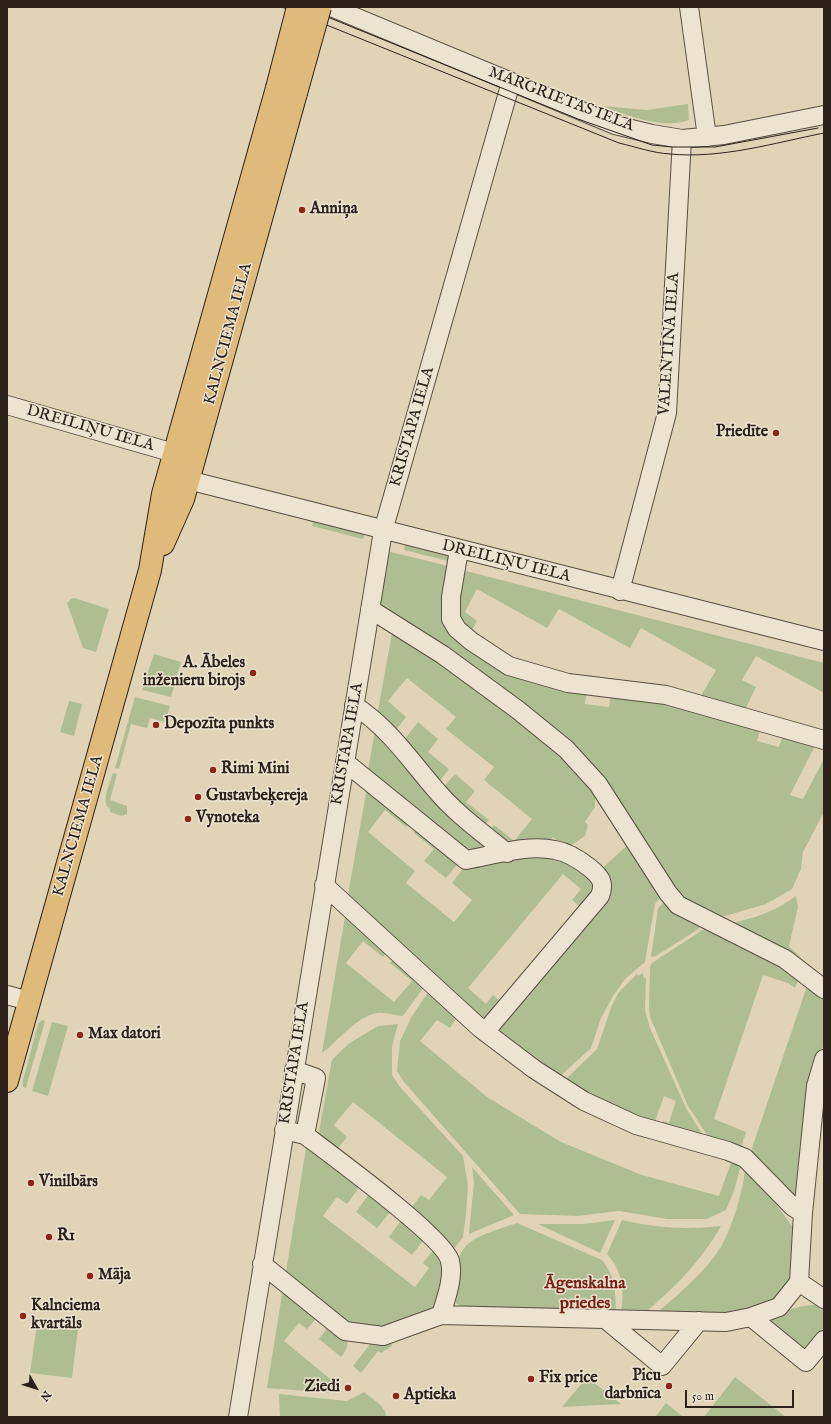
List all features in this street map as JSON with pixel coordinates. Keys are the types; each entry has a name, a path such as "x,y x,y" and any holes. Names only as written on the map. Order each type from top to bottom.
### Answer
{"main road":[{"path":"286,91 298,7"},
{"path":"286,91 320,7"},
{"name":"KALNCIEMA IELA","path":"7,1081 150,570 163,494 174,453 286,91"},
{"name":"KALNCIEMA IELA","path":"150,570 183,499 286,91"}],"street":[{"name":"MARGRIETAS IELA","path":"331,7 615,125 652,134 682,139 708,137 824,115"},
{"path":"689,7 708,137"},
{"name":"KRISTAPA IELA","path":"238,1417 324,884 383,531 511,82"},
{"name":"VALENTĪNA IELA","path":"620,591 667,413 682,139"},
{"name":"DREILIŅU IELA","path":"7,405 174,453"},
{"name":"DREILIŅU IELA","path":"188,480 383,531 824,642"},
{"path":"460,550 451,597 451,619 457,629 471,641 509,666 568,683 666,695 824,740"},
{"path":"370,609 443,655 518,710 566,749 598,784 668,893 678,905 785,959 824,988"},
{"path":"354,705 374,719 390,733 437,791 507,853"},
{"path":"345,762 466,860 526,850 555,850 580,860 593,871 602,882 603,888 600,896 485,1032"},
{"path":"324,884 485,1032 534,1069 584,1101 636,1125 728,1151 745,1158 793,1207 803,1213"},
{"path":"7,995 29,1001"},
{"path":"262,1264 345,1331 383,1336 442,1315 726,1322 751,1317 779,1307 799,1282 803,1213 816,1086 824,1059"},
{"path":"294,1070 316,1078 305,1135"},
{"path":"284,1130 305,1135 432,1235 450,1260 450,1282 442,1315"},
{"path":"799,1282 824,1299"},
{"path":"751,1317 806,1362 824,1340"},
{"path":"604,1318 662,1366 699,1321"}],"green space":[{"path":"688,104 689,120 679,123 645,120 602,106 647,110"},
{"path":"313,521 365,534 363,539 312,526"},
{"path":"405,544 448,554 452,562 404,550"},
{"path":"387,551 452,567 453,631 587,691 585,704 609,707 611,693 636,695 761,727 757,741 779,747 784,732 817,742 790,795 803,799 824,759 824,812 803,852 801,869 792,889 766,904 718,918 679,898 608,791 379,609"},
{"path":"462,570 824,663 824,693 756,656 742,680 756,687 743,714 698,701 716,670 641,628 630,648 559,609 547,628 477,589 465,612 477,621 471,632 458,619"},
{"path":"74,598 109,609 96,652 83,648 67,603"},
{"path":"393,628 556,748 595,791 595,807 585,822 588,825 585,836 566,849 553,837 546,845 513,847 489,831 494,825 514,841 532,819 484,780 494,767 446,729 456,717 407,678 388,701 406,717 396,730 377,716"},
{"path":"154,654 181,662 171,697 142,690"},
{"path":"135,697 170,706 165,722 150,718 147,728 131,724 119,769 115,768"},
{"path":"69,701 82,704 74,736 60,732"},
{"path":"418,722 438,739 428,752 449,769 437,785 405,739"},
{"path":"376,725 495,848 466,857 367,776"},
{"path":"113,773 117,774 110,800 127,806 127,814 122,816 110,812 106,802 107,792"},
{"path":"455,774 475,791 466,802 489,820 484,826 441,790"},
{"path":"367,788 411,821 406,827 385,810 368,832 415,871 406,883 454,922 472,900 452,883 466,865 545,855 582,867 598,888 582,909 572,900 581,889 563,874 468,988 486,1004 493,995 504,1004 484,1027 347,900"},
{"path":"419,827 460,861 446,878 424,861 434,849 414,833"},
{"path":"630,843 663,894 655,904 645,962 625,979 613,996 601,1018 591,1048 557,1079 489,1031 597,905 598,872"},
{"path":"796,896 798,907 789,946 803,960 801,967 728,924 764,914 788,902"},
{"path":"667,899 706,922 697,930 656,956 651,957 658,908"},
{"path":"346,911 389,950 383,957 363,941 346,963 394,1002 412,981 390,963 396,957 426,984 403,1016 381,1013 370,1015 355,1024 322,1053"},
{"path":"710,925 800,974 795,988 788,983 763,975 714,1119 746,1132 740,1151 711,1141 688,1106 650,1017 650,967 652,963"},
{"path":"643,973 644,978 646,978 645,1010 650,1028 686,1108 706,1140 660,1127 563,1082 597,1049 612,1005 619,992 637,974 638,976","holes":["664,1096 676,1101 669,1123 663,1121 662,1124 655,1121"]},
{"path":"808,983 824,994 824,1043 804,1106 804,1151 800,1203 750,1154"},
{"path":"431,988 460,1013 450,1028 437,1020 420,1041 487,1097 561,1142 642,1175 719,1196 732,1160 741,1164 734,1191 726,1210 707,1219 667,1219 619,1211 577,1216 520,1214 404,1082 397,1071 400,1041 412,1016"},
{"path":"42,1020 45,1021 26,1088 23,1087 23,1080 38,1024"},
{"path":"52,1022 68,1026 48,1096 32,1091"},
{"path":"398,1024 392,1046 392,1075 400,1087 463,1156 468,1186 463,1237 450,1254 409,1211 421,1195 429,1200 447,1177 353,1102 334,1125 347,1137 335,1152 318,1137 332,1060 348,1044 378,1026"},
{"path":"307,1142 361,1185 347,1204 337,1197 323,1216 415,1287 429,1268 423,1263 435,1248 445,1266 433,1313 400,1324 382,1328 367,1329 356,1326 334,1314 286,1272"},
{"path":"472,1167 514,1215 469,1234 474,1182"},
{"path":"745,1169 765,1189 797,1233 794,1277 776,1300 748,1312 704,1317 656,1314 683,1290 716,1255 730,1228 737,1208"},
{"path":"369,1194 391,1211 377,1228 356,1212"},
{"path":"402,1219 425,1238 412,1255 389,1237"},
{"path":"615,1220 600,1253 538,1224 583,1224"},
{"path":"622,1220 671,1228 721,1226 688,1272 647,1311 621,1311 623,1295 621,1281 616,1267 607,1254"},
{"path":"517,1223 602,1260 607,1266 614,1284 616,1312 557,1312 510,1308 464,1308 456,1303 455,1288 457,1264 463,1250 468,1244 478,1237"},
{"path":"283,1288 315,1315 315,1320 307,1329 299,1323 284,1341 340,1387 335,1393 267,1388"},
{"path":"820,1304 824,1306 824,1335 804,1359 756,1318 803,1306"},
{"path":"37,1324 78,1329 72,1378 30,1373"},
{"path":"327,1328 339,1332 346,1338 347,1346 341,1357 319,1339"},
{"path":"390,1340 392,1346 381,1353 378,1351 361,1373 353,1366 371,1343"},
{"path":"587,1377 621,1404 562,1407"},
{"path":"735,1377 786,1417 704,1417"},
{"path":"364,1392 381,1406 386,1413 386,1417 280,1417 279,1394 347,1401"},
{"path":"666,1403 683,1417 655,1417"}],"tram line":[{"path":"282,7 619,143 651,151 689,155 709,154 747,149 824,133"},
{"path":"303,7 578,119 652,145 672,147 715,147 818,128"}],"place":[{"name":"Anniņa","path":"302,210"},
{"name":"Priedīte","path":"776,433"},
{"name":"A. Ābeles inženieru birojs","path":"253,673"},
{"name":"Depozīta punkts","path":"156,725"},
{"name":"Rimi Mini","path":"213,770"},
{"name":"Gustavbeķereja","path":"198,797"},
{"name":"Vynoteka","path":"188,819"},
{"name":"Max datori","path":"80,1035"},
{"name":"Vinilbārs","path":"31,1183"},
{"name":"R1","path":"49,1237"},
{"name":"Māja","path":"90,1276"},
{"name":"Kalnciema kvartāls","path":"23,1316"},
{"name":"Fix price","path":"531,1379"},
{"name":"Picu darbnīca","path":"669,1386"},
{"name":"Ziedi","path":"348,1388"},
{"name":"Aptieka","path":"396,1396"}],"district":[{"name":"Āgenskalna priedes","path":"585,1295"}]}
